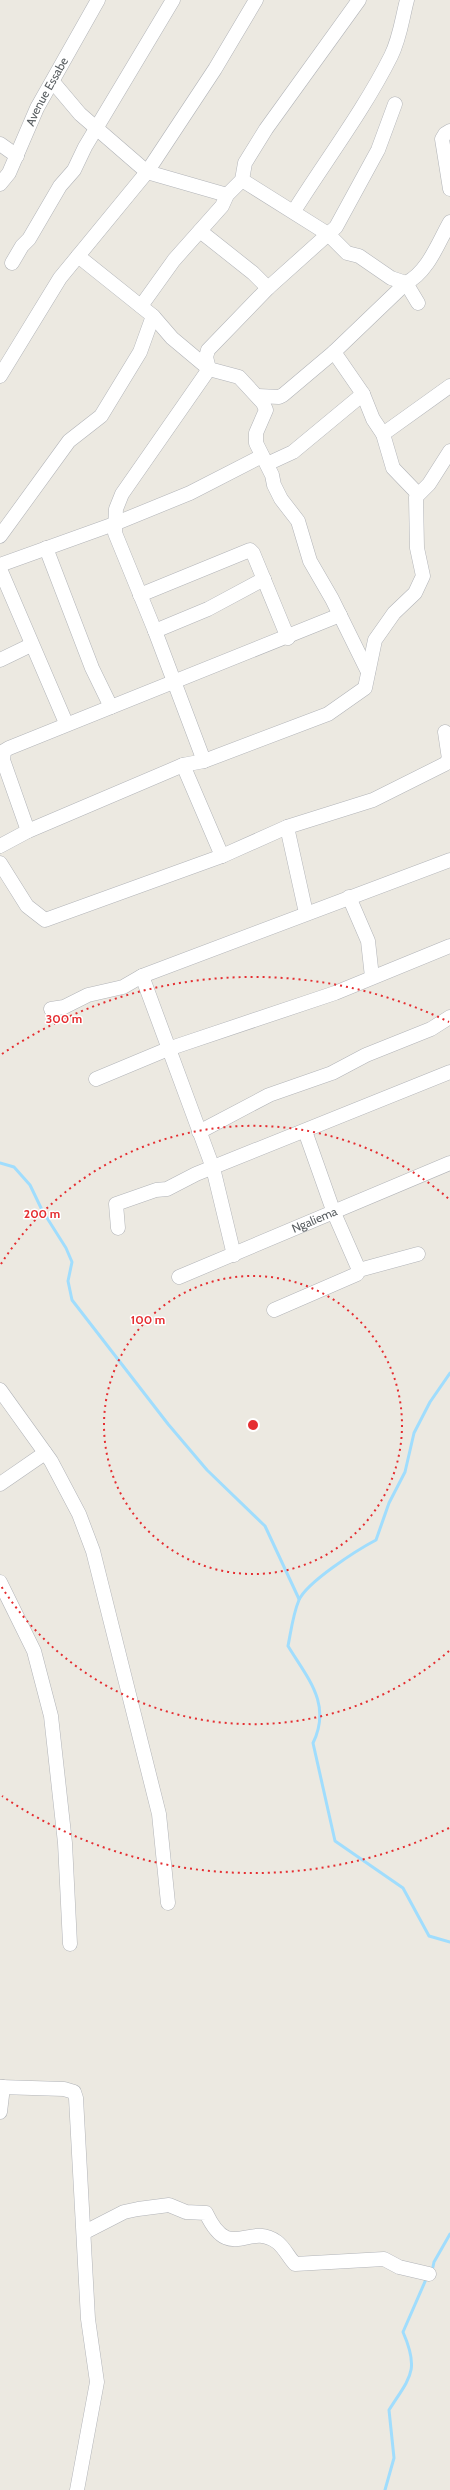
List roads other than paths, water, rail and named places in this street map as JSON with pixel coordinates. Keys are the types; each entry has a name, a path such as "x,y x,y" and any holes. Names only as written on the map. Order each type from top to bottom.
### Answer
{"street":[{"name":"Avenue Essabe","path":"0,184 9,173 37,108 53,82 82,25 98,0"},
{"path":"12,263 22,246 29,240 60,186 74,170 85,147 172,0"},
{"path":"0,376 5,356 78,256 147,172 215,69 256,0"},
{"path":"141,306 174,260 222,206 227,195 242,180 245,163 266,129 359,0"},
{"path":"294,211 361,108 391,55 398,39 407,0"},
{"path":"53,82 96,130 147,172 227,195"},
{"path":"204,761 155,631 115,533 114,524 116,509 122,494 209,369 206,356 208,350 268,288 336,227 346,213 365,175 395,104"},
{"path":"450,131 445,134 442,140 450,189"},
{"path":"0,144 17,156"},
{"path":"242,180 294,211 328,234 347,253 359,256 391,278 406,283 418,303"},
{"path":"258,396 279,397 283,395 334,352 406,283 415,279 424,268 450,222"},
{"path":"200,231 253,273 268,288"},
{"path":"78,256 153,316 172,338 209,369 239,377 258,396 266,410 256,433 256,443 281,499 298,521 310,561 340,615 368,672"},
{"path":"0,536 70,441 101,416 140,352 153,316"},
{"path":"334,352 363,394 373,419 383,434 393,468 418,494"},
{"path":"383,434 450,386"},
{"path":"0,565 114,524 190,493 264,460 293,452 363,394"},
{"path":"0,846 28,831 183,765 204,761 337,710 365,688 372,649 379,632 394,613 415,593 423,576 415,519 416,497 429,484 450,452"},
{"path":"46,548 92,668 111,707"},
{"path":"140,596 250,550 264,579 288,638"},
{"path":"0,570 31,645 66,723"},
{"path":"155,631 208,609 264,579"},
{"path":"28,831 3,756 8,748 174,680 288,638 340,615"},
{"path":"0,660 31,645"},
{"path":"0,863 27,906 45,920 222,856 288,828 373,800 444,764 449,759 444,732"},
{"path":"183,765 222,856"},
{"path":"288,828 306,914"},
{"path":"51,1009 64,1007 88,995 123,987 142,976 450,860"},
{"path":"349,897 368,941 372,977"},
{"path":"96,1078 168,1048 289,1009 307,1000 335,993 450,946"},
{"path":"142,976 212,1168 234,1255"},
{"path":"200,1132 269,1095 332,1073 366,1055 431,1029 450,1017"},
{"path":"118,1228 116,1204 156,1190 167,1189 212,1168 450,1072"},
{"path":"306,1131 334,1213 359,1270"},
{"name":"Ngaliema","path":"179,1277 450,1163"},
{"path":"274,1310 357,1274 359,1270 418,1254"},
{"path":"0,1390 45,1453 80,1514 93,1551 159,1814 168,1902"},
{"path":"0,1484 45,1453"},
{"path":"0,1582 34,1651 51,1716 65,1843 70,1944"},
{"path":"0,2112 2,2087 64,2089 74,2092 76,2098 79,2164 85,2232 88,2319 97,2382 77,2490"},
{"path":"85,2232 124,2212 169,2206 186,2212 206,2213 214,2229 224,2237 241,2240 257,2235 278,2242 295,2264 384,2259 399,2267 429,2274"}],"waterway":[{"path":"0,1163 14,1167 30,1185 42,1210 66,1248 72,1262 68,1281 72,1300 168,1424 207,1470 265,1526 299,1599"},
{"path":"450,1373 430,1402 414,1433 405,1472 389,1503 376,1540 333,1567 312,1584 304,1593 299,1600 295,1611 288,1646 310,1681 319,1704 320,1716 318,1729 313,1743 335,1841 403,1888 429,1936 450,1942"},
{"path":"432,2271 434,2262 450,2234"},
{"path":"385,2490 394,2458 389,2410 407,2381 412,2365 411,2356 403,2332 427,2277"}]}
